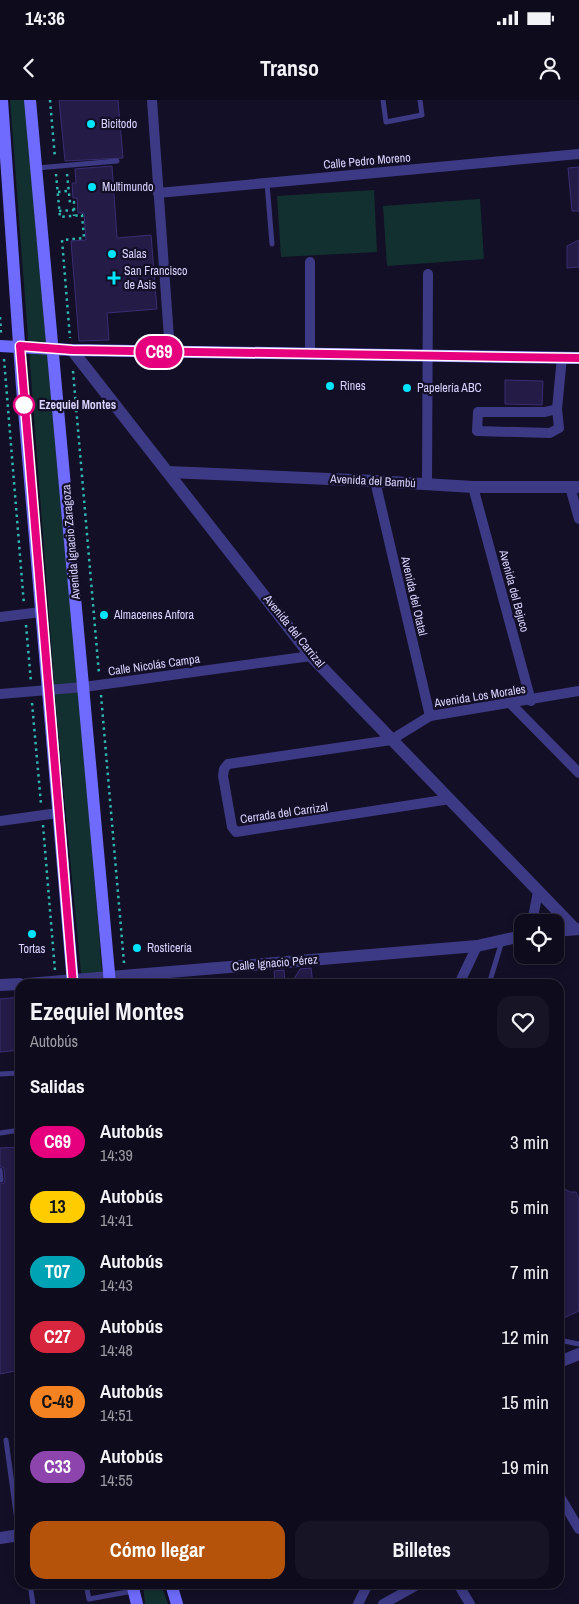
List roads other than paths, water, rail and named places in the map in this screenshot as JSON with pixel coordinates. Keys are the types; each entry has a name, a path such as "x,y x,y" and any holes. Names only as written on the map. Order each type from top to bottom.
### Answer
{"main road":[{"path":"2,100 4,199 20,346 72,979"},
{"name":"Avenida Ignacio Zaragoza","path":"30,100 110,979"},
{"path":"1,346 72,350 579,358"},
{"path":"133,1589 137,1604"},
{"path":"172,1589 177,1604"}],"street":[{"path":"152,100 170,352"},
{"name":"Calle Pedro Moreno","path":"158,193 579,154"},
{"path":"310,262 310,354"},
{"path":"427,484 428,274"},
{"name":"Avenida del Carrizal","path":"72,350 311,656 363,707 391,740 538,892 577,929"},
{"path":"557,408 545,412 478,412 478,431 550,433 558,428 557,408 562,357"},
{"name":"Avenida del Bambú","path":"168,472 473,487 574,487"},
{"name":"Avenida del Otatal","path":"375,481 430,716"},
{"name":"Avenida del Bejuco","path":"473,487 531,701"},
{"path":"574,487 579,519"},
{"path":"0,617 41,612"},
{"name":"Calle Nicolás Campa","path":"0,694 84,687 311,656"},
{"name":"Avenida Los Morales","path":"391,740 430,716 531,701 579,691"},
{"path":"511,704 579,773"},
{"name":"Cerrada del Carrizal","path":"391,740 228,764 224,769 223,776 232,828 236,832 243,833 450,799"},
{"path":"0,821 58,813"},
{"path":"534,914 538,892"},
{"path":"564,931 577,929"},
{"name":"Calle Ignacio Pérez","path":"113,979 125,975 477,946 514,938"},
{"path":"461,979 477,946"},
{"path":"0,985 15,984"},
{"path":"564,1360 579,1354"},
{"path":"564,1504 579,1529"},
{"path":"0,1538 15,1536"},
{"path":"358,1604 366,1589"},
{"path":"383,1604 408,1589"},
{"path":"461,1589 470,1604"}],"lane":[{"path":"383,100 386,122 422,116 420,100"},
{"path":"36,168 117,161"},
{"path":"267,183 272,244"},
{"path":"491,979 502,941"},
{"path":"0,1074 15,1073"},
{"path":"0,1137 0,1133 15,1131"},
{"path":"0,1170 1,1180"},
{"path":"564,1341 579,1344"},
{"path":"6,1440 15,1501"},
{"path":"31,1589 33,1604"},
{"path":"87,1589 89,1598 125,1589"}],"place":[{"name":"Bicitodo","path":"91,124"},
{"name":"Multimundo","path":"92,187"},
{"name":"Salas","path":"112,254"},
{"name":"San Francisco de Asis","path":"114,278"},
{"name":"Rines","path":"330,386"},
{"name":"Papelería ABC","path":"407,388"},
{"name":"Ezequiel Montes","path":"24,405"},
{"name":"Almacenes Anfora","path":"104,615"},
{"name":"Tortas","path":"32,934"},
{"name":"Rosticería","path":"137,948"}]}
